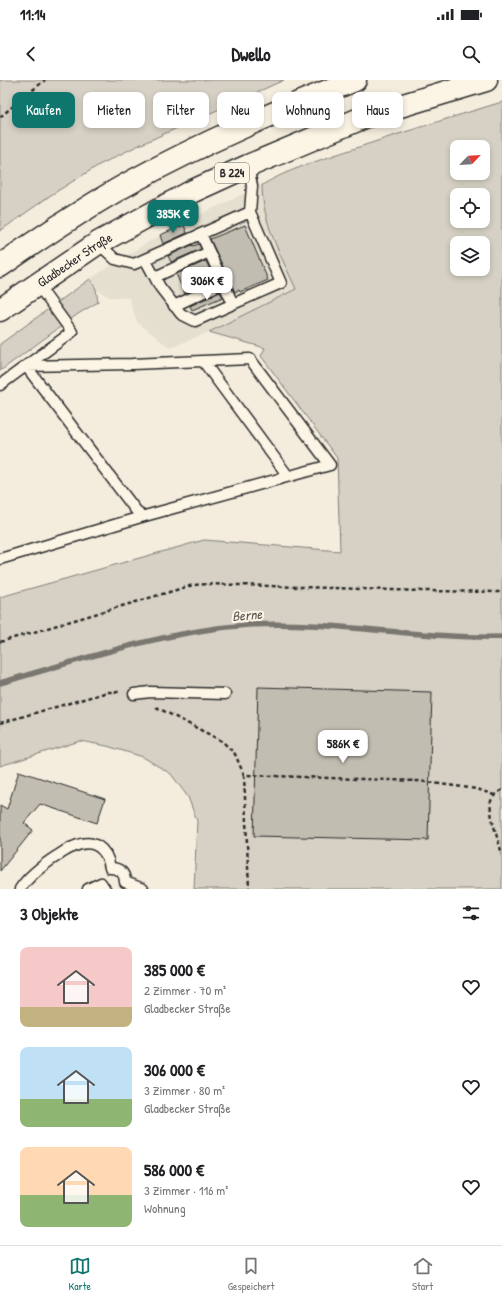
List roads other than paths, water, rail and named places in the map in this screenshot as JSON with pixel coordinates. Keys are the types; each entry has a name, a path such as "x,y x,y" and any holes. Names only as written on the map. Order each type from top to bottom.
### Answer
{"main road":[{"path":"0,266 60,225 132,181 209,143 296,103 356,80"},
{"name":"Gladbecker Straße","path":"0,310 98,243 193,191 367,116 486,80"}],"lane":[{"path":"145,260 160,287 174,306 181,314 196,321 281,283 250,212 252,186 248,166"},
{"path":"98,243 115,259 134,264 250,212"},
{"path":"201,234 232,304"},
{"path":"155,277 209,252"},
{"path":"174,306 223,283"},
{"path":"0,385 72,332 37,284"},
{"path":"0,559 141,517 330,465 250,359 132,364 26,366"},
{"path":"203,361 288,476"},
{"path":"26,366 141,517"},
{"path":"134,694 150,692 225,694"},
{"path":"20,889 30,876 38,869 73,846 80,844 91,844 100,848 106,854 110,868"},
{"path":"88,889 103,886 103,875 105,871 110,868 115,868 121,871 124,876 123,885 143,889"}],"waterway":[{"name":"Berne","path":"0,683 92,656 154,640 216,628 248,625 312,625 438,635 502,637"}]}
